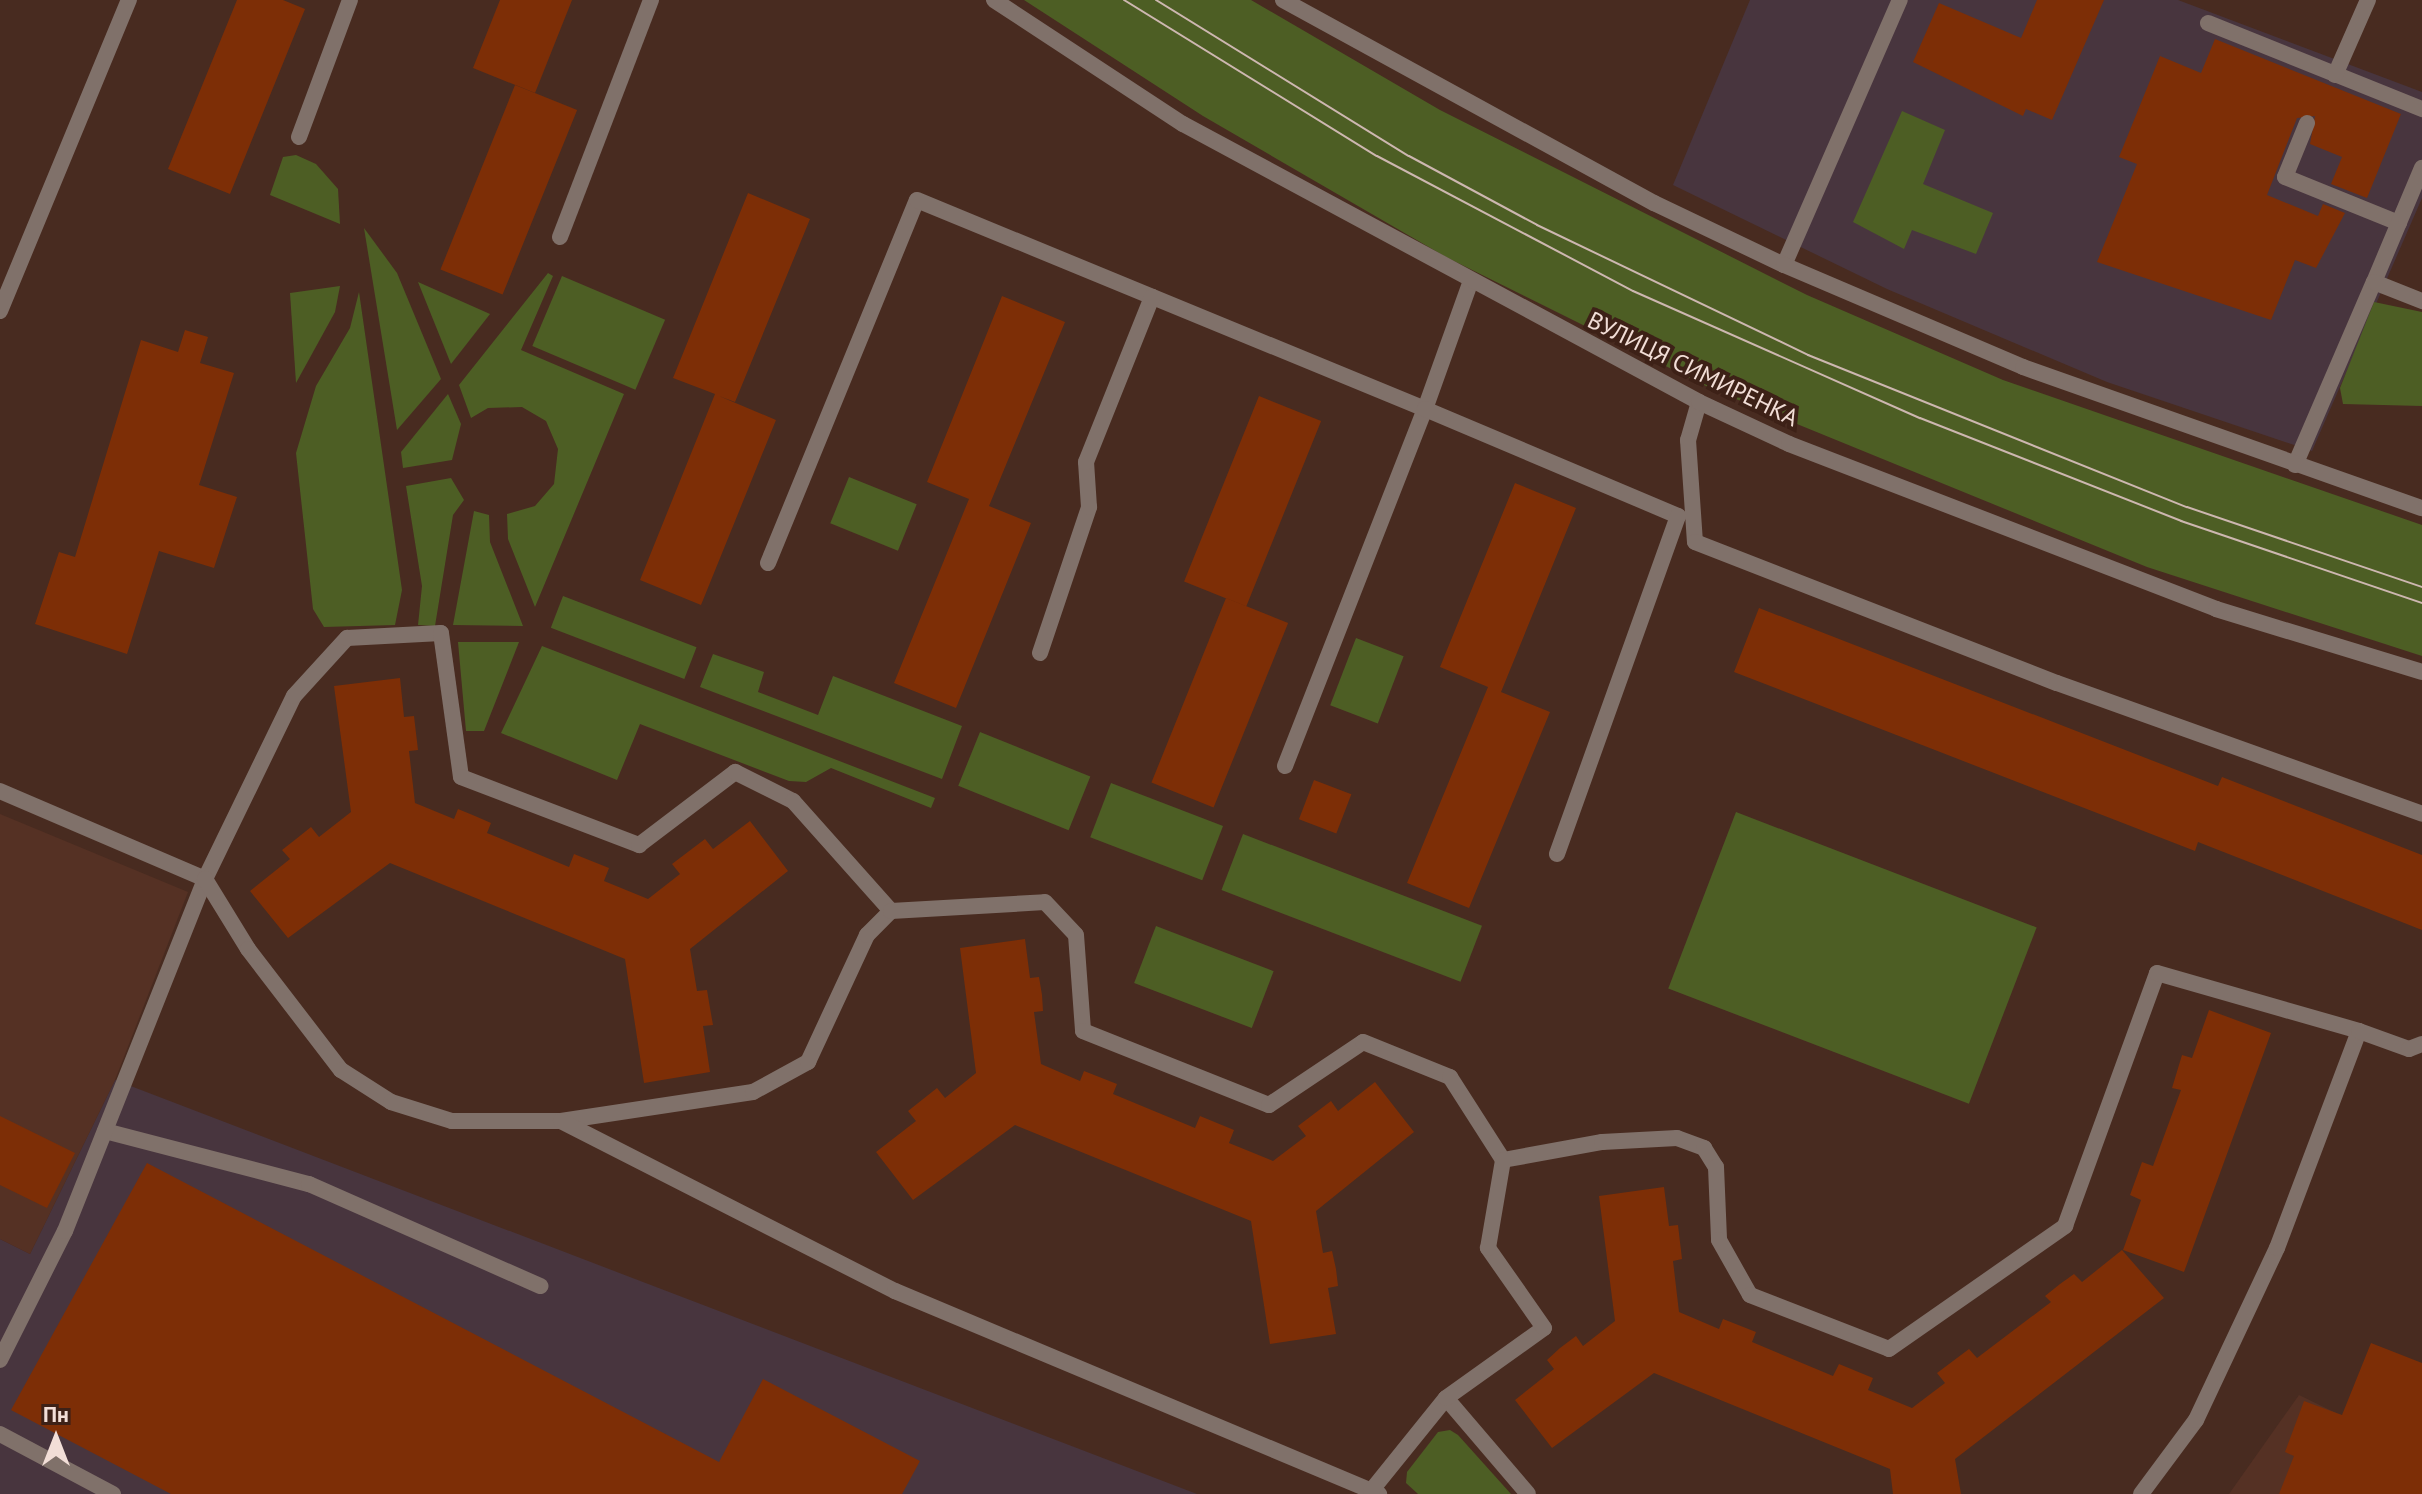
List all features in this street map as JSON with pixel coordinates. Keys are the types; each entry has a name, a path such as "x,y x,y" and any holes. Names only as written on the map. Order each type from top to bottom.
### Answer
{"street":[{"path":"0,311 129,0"},
{"path":"299,137 350,0"},
{"path":"560,237 651,0"},
{"name":"ВУЛИЦЯ СИМИРЕНКА","path":"994,0 1183,124 1470,283 1699,402 1789,444 2216,609 2422,672"},
{"path":"1283,0 1640,196 1784,265 2008,362 2422,508"},
{"path":"1784,265 1900,0"},
{"path":"2335,75 2368,0"},
{"path":"2208,23 2422,109"},
{"path":"2307,123 2285,177 2399,223"},
{"path":"2295,465 2422,168"},
{"path":"768,563 917,200 1678,516 1557,854"},
{"path":"2374,282 2422,301"},
{"path":"1285,766 1425,409 1470,283"},
{"path":"1040,653 1089,507 1086,462 1152,297"},
{"path":"1699,402 1688,440 1695,542 2057,683 2422,814"},
{"path":"0,1360 65,1231 205,879 294,696 347,638 441,633 461,777 639,845 735,772 793,801 891,911"},
{"path":"0,791 205,879 248,949 341,1070 391,1102 452,1121 561,1121 753,1092 808,1062 867,935 891,911 1045,902 1076,935 1083,1031 1269,1105 1363,1042 1450,1077 1503,1160 1488,1248 1544,1328 1446,1398 1375,1493 895,1291 561,1121"},
{"path":"1503,1160 1602,1142 1677,1138 1704,1148 1716,1167 1719,1240 1750,1295 1889,1349 2065,1226 2157,973 2359,1031 2409,1049 2422,1044"},
{"path":"2141,1494 2196,1420 2257,1291 2359,1031"},
{"path":"105,1131 309,1184 540,1286"},
{"path":"1446,1398 1528,1494"},
{"path":"0,1434 113,1494"}],"shaded area":[{"path":"1750,0 2178,0 2422,92 2422,198 2312,451 2107,382 1887,289 1673,185"},
{"path":"0,814 188,892 115,1080 30,1254 0,1239"},
{"path":"115,1080 1197,1494 0,1494 0,1239 30,1254"},
{"path":"2299,1395 2336,1413 2422,1494 2229,1494"}],"green space":[{"path":"1024,0 1251,0 1440,110 1807,295 2003,380 2422,525 2422,656 2147,567 1714,390 1446,257 1203,116"},
{"path":"1902,111 1945,130 1923,184 1993,213 1976,254 1912,230 1904,249 1853,222"},
{"path":"296,155 316,164 338,189 340,224 270,195 283,157"},
{"path":"364,228 397,273 441,379 397,430"},
{"path":"548,273 553,276 521,350 624,394 535,607 508,539 507,514 535,506 554,484 558,449 546,421 522,407 488,408 471,418 459,385"},
{"path":"562,276 665,320 635,390 532,346"},
{"path":"418,282 490,314 451,364"},
{"path":"340,286 335,312 296,383 290,293"},
{"path":"359,292 402,590 395,625 324,627 313,609 296,453 316,386 350,328"},
{"path":"2374,302 2422,312 2422,406 2343,404 2340,388"},
{"path":"448,394 461,424 452,460 403,468 401,452"},
{"path":"849,477 917,504 898,551 830,523"},
{"path":"451,478 464,500 453,515 435,626 418,625 422,586 406,486"},
{"path":"474,511 489,515 490,542 523,626 453,625"},
{"path":"563,596 697,647 684,679 551,628"},
{"path":"1356,638 1404,656 1378,723 1330,705"},
{"path":"458,642 519,642 484,731 466,731"},
{"path":"542,646 935,798 931,808 831,768 806,782 789,781 640,724 617,780 501,733"},
{"path":"713,654 764,672 758,692 818,715 833,676 962,726 942,779 700,687"},
{"path":"980,732 1090,777 1069,830 958,786"},
{"path":"1111,783 1223,826 1202,880 1090,837"},
{"path":"1736,812 2037,927 1969,1104 1668,988"},
{"path":"1243,834 1482,926 1460,982 1221,890"},
{"path":"1156,926 1274,971 1252,1028 1134,983"},
{"path":"1450,1430 1511,1494 1418,1494 1406,1483 1407,1472 1438,1432"}],"building":[{"path":"237,0 283,0 305,9 230,194 168,169"},
{"path":"500,0 572,0 535,93 473,68"},
{"path":"2037,0 2104,0 2052,120 2026,109 2023,116 1913,62 1939,3 2021,38"},
{"path":"2215,39 2401,114 2367,198 2331,184 2342,157 2310,144 2315,116 2297,118 2267,195 2318,216 2323,204 2345,213 2316,268 2295,260 2271,320 2097,262 2137,164 2119,157 2160,56 2201,73"},
{"path":"515,85 577,110 503,295 440,270"},
{"path":"748,193 810,219 735,402 719,396 776,420 701,605 640,580 715,394 673,378"},
{"path":"1002,296 1065,322 989,506 1031,523 956,708 894,683 969,499 927,482"},
{"path":"185,330 208,337 200,363 234,373 199,485 237,497 214,568 159,551 127,654 35,624 59,552 75,557 141,340 178,352"},
{"path":"1259,396 1321,421 1246,607 1184,581"},
{"path":"1515,483 1576,508 1501,692 1550,712 1469,908 1407,883 1488,687 1440,667"},
{"path":"1226,598 1288,623 1214,808 1151,783"},
{"path":"1759,608 2218,786 2222,777 2422,855 2422,930 2198,842 2195,851 1734,672"},
{"path":"400,678 404,717 414,716 418,750 409,751 415,803 454,819 458,809 475,816 491,823 487,833 569,867 574,854 609,868 604,881 648,899 680,874 672,864 705,839 713,849 750,821 788,871 690,949 697,991 707,990 713,1025 703,1026 710,1072 644,1083 625,959 390,863 288,938 250,891 290,859 282,850 311,827 319,837 351,812 334,686"},
{"path":"1314,780 1351,794 1336,834 1299,819"},
{"path":"1025,939 1030,978 1039,977 1042,995 1043,1011 1034,1012 1041,1064 1080,1081 1084,1071 1117,1084 1113,1094 1195,1128 1200,1116 1234,1130 1229,1143 1273,1161 1306,1136 1298,1126 1331,1101 1338,1111 1375,1082 1414,1132 1316,1211 1323,1253 1332,1251 1336,1269 1338,1286 1328,1288 1336,1334 1270,1344 1251,1221 1015,1125 913,1200 876,1152 916,1121 908,1111 937,1088 945,1098 976,1073 960,948"},
{"path":"2209,1010 2271,1033 2184,1272 2123,1250 2141,1200 2130,1195 2142,1162 2153,1166 2181,1090 2172,1088 2182,1055 2192,1058"},
{"path":"0,1116 75,1153 47,1208 0,1185"},
{"path":"147,1163 719,1462 763,1379 920,1461 902,1494 171,1494 11,1410"},
{"path":"1664,1187 1669,1226 1678,1225 1682,1259 1673,1261 1679,1312 1719,1329 1723,1319 1756,1332 1752,1342 1833,1376 1839,1364 1873,1378 1868,1390 1912,1408 1945,1383 1937,1373 1969,1349 1977,1358 2051,1302 2045,1296 2060,1284 2074,1274 2082,1282 2122,1250 2164,1298 1955,1459 1961,1494 1893,1494 1890,1469 1654,1373 1552,1448 1515,1400 1554,1369 1547,1360 1560,1348 1576,1336 1583,1346 1615,1321 1599,1196"},
{"path":"2371,1343 2422,1363 2422,1494 2279,1494 2294,1456 2285,1452 2304,1401 2342,1415"}],"tram line":[{"path":"1124,0 1377,156 1633,291 1920,418 2181,521 2422,603"},
{"path":"1156,0 1409,156 1537,225 1808,355 2187,507 2422,587"}]}
